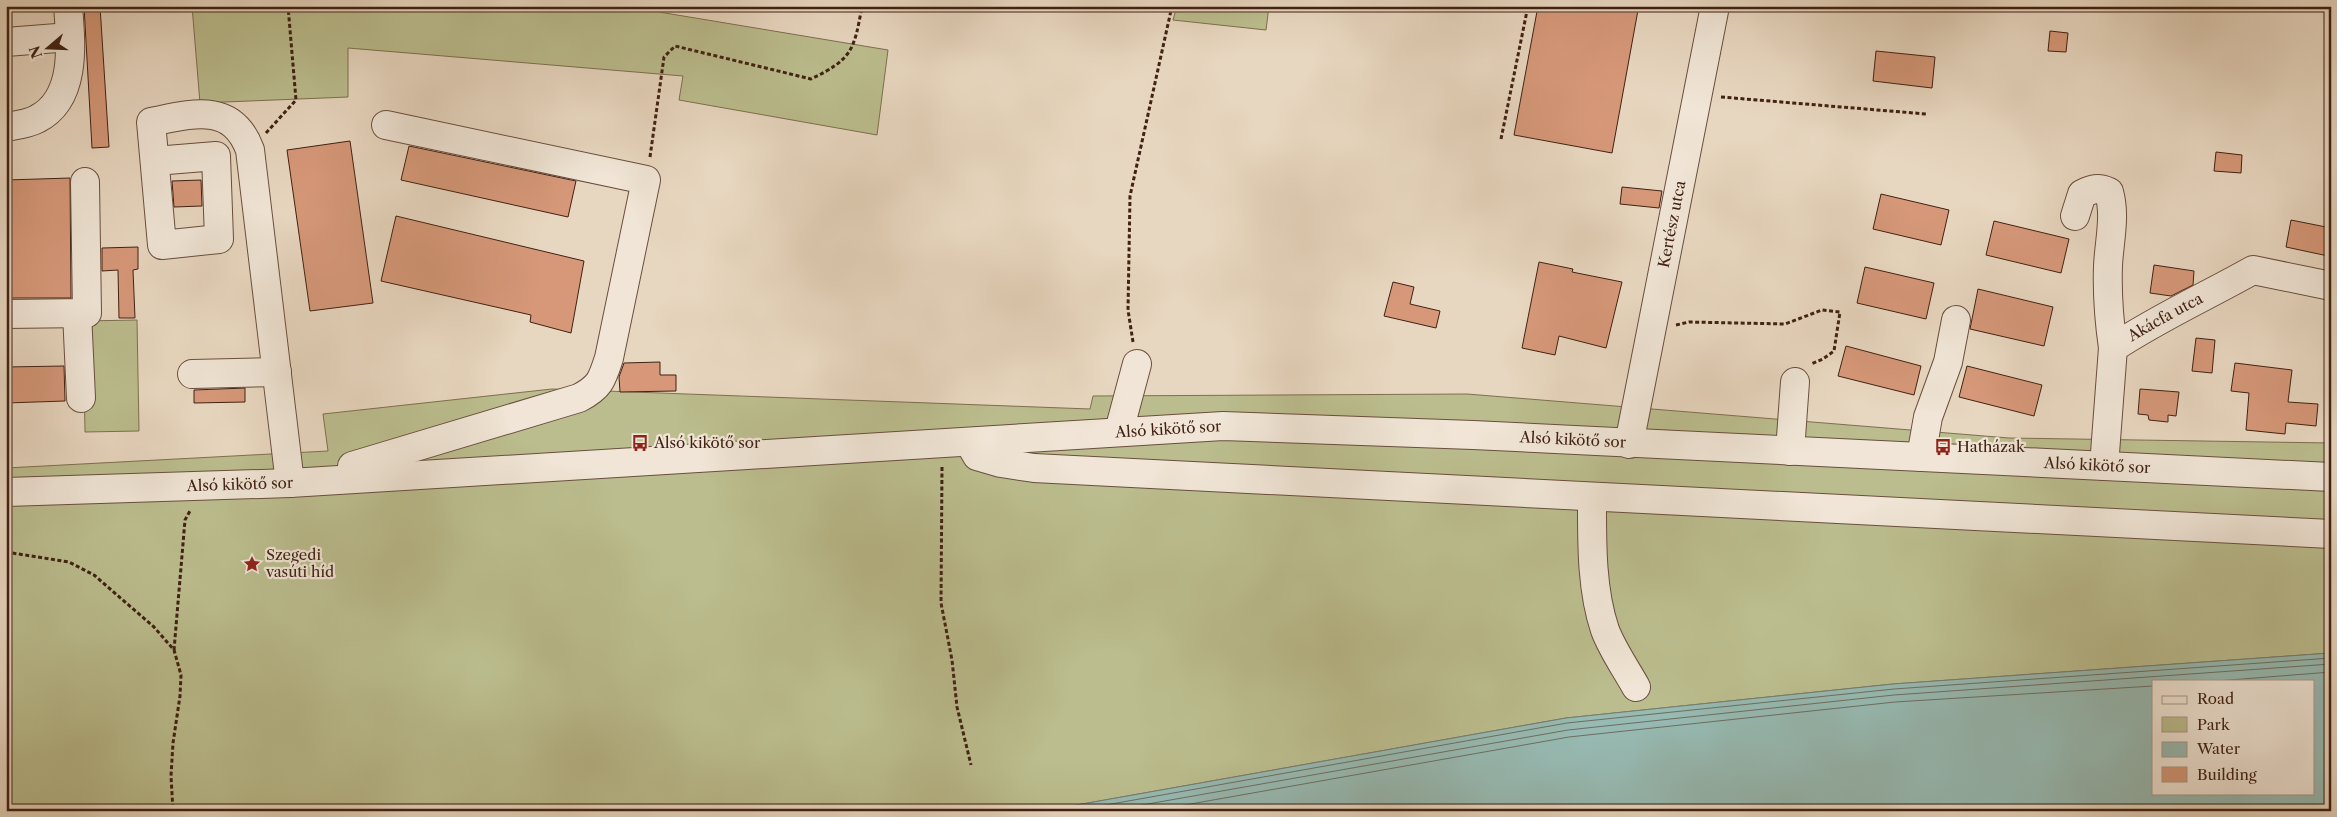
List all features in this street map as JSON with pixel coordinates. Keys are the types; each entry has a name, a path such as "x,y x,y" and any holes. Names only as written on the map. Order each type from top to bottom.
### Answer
{"street":[{"path":"6,127 36,120 50,110 63,90 69,68 68,6"},
{"name":"Kertész utca","path":"1629,444 1715,6"},
{"path":"6,42 70,37"},
{"path":"156,161 151,122 197,113 210,114 225,119 240,131 250,150 290,483"},
{"path":"352,479 352,466 579,398 595,389 603,377 609,358 646,180 386,125"},
{"path":"6,314 87,313 85,182"},
{"path":"2075,216 2082,194 2092,189 2102,189 2109,192 2113,204 2108,266 2109,316 2113,348"},
{"name":"Akácfa utca","path":"2104,466 2113,348 2143,328 2200,300 2252,270 2331,286"},
{"path":"77,313 81,398"},
{"path":"1921,457 1928,417 1948,362 1956,320"},
{"path":"1119,431 1137,364"},
{"path":"192,374 278,372"},
{"path":"1790,451 1795,382"},
{"name":"Alsó kikötő sor","path":"6,492 290,483 1223,426 2331,477"},
{"path":"969,442 977,456 1001,464 1034,468 2331,534"},
{"path":"1592,497 1592,526 1597,593 1605,630 1636,687"}],"path":[{"path":"250,150 296,100 288,6"},
{"path":"646,180 664,57 675,46 811,79 849,55 858,28 862,6"},
{"path":"1137,364 1128,310 1130,196 1172,6"},
{"path":"1501,139 1528,6"},
{"path":"1698,95 1926,114"},
{"path":"1651,331 1689,322 1785,324 1822,310 1840,312 1834,351 1823,359 1803,367 1795,382"},
{"path":"941,444 941,603 952,660 957,707 971,765"},
{"path":"173,811 170,776 181,675 174,650 185,520 203,486"},
{"path":"6,552 69,562 94,575 154,627 174,650"}],"green space":[{"path":"192,6 660,6 659,12 888,50 877,135 679,100 683,76 348,48 348,97 200,103"},
{"path":"1177,6 1269,6 1266,30 1173,20"},
{"path":"137,320 139,431 85,432 83,321"},
{"path":"552,389 1090,409 1093,396 1467,394 2009,438 2331,443 2331,653 1893,684 1566,718 1043,811 6,811 6,468 328,451 323,414"}],"water":[{"path":"2331,653 2331,811 1043,811 1566,718 1893,684"}],"building":[{"path":"84,6 100,6 109,147 92,148"},
{"path":"1538,6 1620,6 1638,10 1612,153 1514,135"},
{"path":"2050,31 2068,33 2066,52 2048,51"},
{"path":"1876,51 1935,57 1932,88 1873,81"},
{"path":"350,141 373,303 310,311 287,150"},
{"path":"409,146 576,181 568,217 401,180"},
{"path":"2216,152 2242,155 2241,173 2214,171"},
{"path":"70,178 71,298 6,298 6,180"},
{"path":"201,180 202,206 174,207 172,181"},
{"path":"1622,187 1662,191 1659,208 1620,204"},
{"path":"1881,194 1949,210 1941,245 1873,229"},
{"path":"396,216 584,261 571,333 530,322 531,315 381,281"},
{"path":"2291,220 2331,228 2328,256 2286,247"},
{"path":"1994,221 2069,239 2061,273 1986,255"},
{"path":"138,247 138,269 133,270 135,318 119,318 118,270 102,271 102,248"},
{"path":"1539,262 1573,269 1572,272 1622,282 1606,348 1559,336 1555,355 1522,348"},
{"path":"2154,265 2194,271 2193,285 2171,296 2150,293"},
{"path":"1865,267 1934,283 1926,319 1857,303"},
{"path":"1393,282 1414,287 1410,304 1440,311 1436,328 1384,316"},
{"path":"1978,289 2053,307 2044,346 1970,329"},
{"path":"2196,338 2215,340 2212,373 2192,371"},
{"path":"1846,346 1921,366 1914,395 1838,376"},
{"path":"660,362 660,375 676,375 676,391 620,392 619,377 624,363"},
{"path":"2235,363 2292,370 2288,402 2318,404 2316,426 2286,423 2285,434 2246,430 2249,393 2231,391"},
{"path":"64,366 65,401 6,403 6,367"},
{"path":"1967,366 2042,385 2034,416 1959,397"},
{"path":"245,388 245,402 194,403 194,390"},
{"path":"2140,389 2179,392 2176,416 2168,415 2168,422 2149,420 2148,415 2138,414"}],"place":[{"name":"Alsó kikötő sor","path":"640,443"},
{"name":"Hatházak","path":"1943,447"},
{"name":"Szegedi vasúti híd","path":"252,564"}]}
